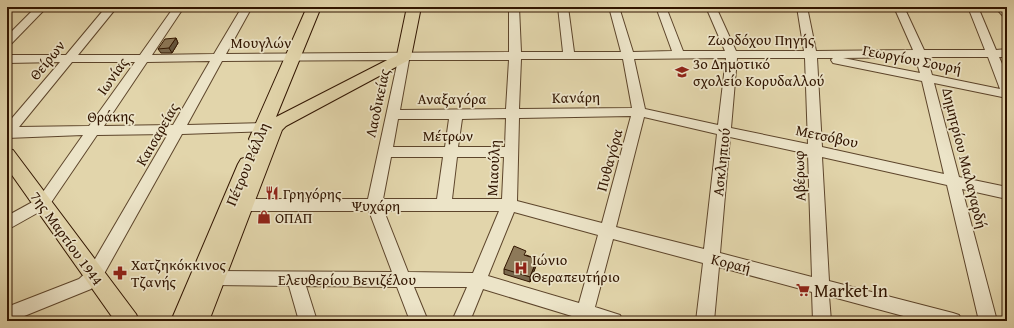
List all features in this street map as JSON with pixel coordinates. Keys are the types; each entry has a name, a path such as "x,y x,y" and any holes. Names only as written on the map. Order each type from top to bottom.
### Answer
{"main road":[{"name":"Πέτρου Ράλλη","path":"186,319 271,125 292,58 314,7"},
{"name":"Λαοδικείας","path":"404,57 414,7"},
{"path":"271,125 404,57"},
{"name":"Πέτρου Ράλλη","path":"186,319 215,278 273,130 271,125"},
{"name":"7ης Μαρτίου 1944","path":"7,155 128,321"}],"street":[{"path":"7,42 42,7"},
{"name":"Θείρων","path":"8,133 112,7"},
{"name":"Ιωνίας","path":"43,203 180,7"},
{"name":"Καισαρείας","path":"94,276 247,7"},
{"name":"Μιαούλη","path":"461,321 509,205 515,56 514,7"},
{"path":"563,7 569,56"},
{"name":"Πυθαγόρα","path":"584,317 639,112 628,56 614,7"},
{"path":"661,7 679,55"},
{"name":"Ασκληπιού","path":"704,321 732,55 711,7"},
{"name":"Αβέρωφ","path":"802,7 812,55 822,321"},
{"name":"Δημητρίου Μαλαγαρδή","path":"899,7 920,53 988,321"},
{"path":"973,7 1007,90"},
{"path":"1000,7 1007,14"},
{"path":"7,26 26,23"},
{"name":"Ζωοδόχου Πηγής","path":"515,56 1007,53"},
{"name":"Γεωργίου Σουρή","path":"812,55 1007,94"},
{"name":"Μουγλών","path":"7,59 515,56"},
{"name":"Λαοδικείας","path":"374,205 404,57"},
{"name":"Μετσόβου","path":"639,112 1007,193"},
{"name":"Κανάρη","path":"513,114 639,112"},
{"path":"444,205 456,114"},
{"name":"Αναξαγόρα","path":"392,115 513,114"},
{"name":"Θράκης","path":"8,133 178,130 271,125"},
{"name":"Μέτρων","path":"385,152 511,152"},
{"path":"7,224 43,203"},
{"name":"Ψυχάρη","path":"244,205 509,205"},
{"path":"374,205 419,321"},
{"name":"Κοραή","path":"509,205 953,321"},
{"path":"7,315 86,284 94,276"},
{"name":"Ελευθερίου Βενιζέλου","path":"215,278 478,280 584,317 614,321"},
{"path":"295,279 308,321"}],"building":[{"path":"176,38 169,48 158,49 165,39"},
{"name":"Ιώνιο Θεραπευτήριο","path":"514,246 526,251 524,255 537,259 530,277 504,269"}],"place":[{"name":"3ο Δημοτικό σχολείο Κορυδαλλού","path":"682,72"},
{"name":"Γρηγόρης","path":"272,193"},
{"name":"ΟΠΑΠ","path":"264,217"},
{"name":"Ιώνιο Θεραπευτήριο","path":"521,268"},
{"name":"Χατζηκόκκινος Τζανής","path":"120,273"},
{"name":"Market In","path":"803,290"}]}
